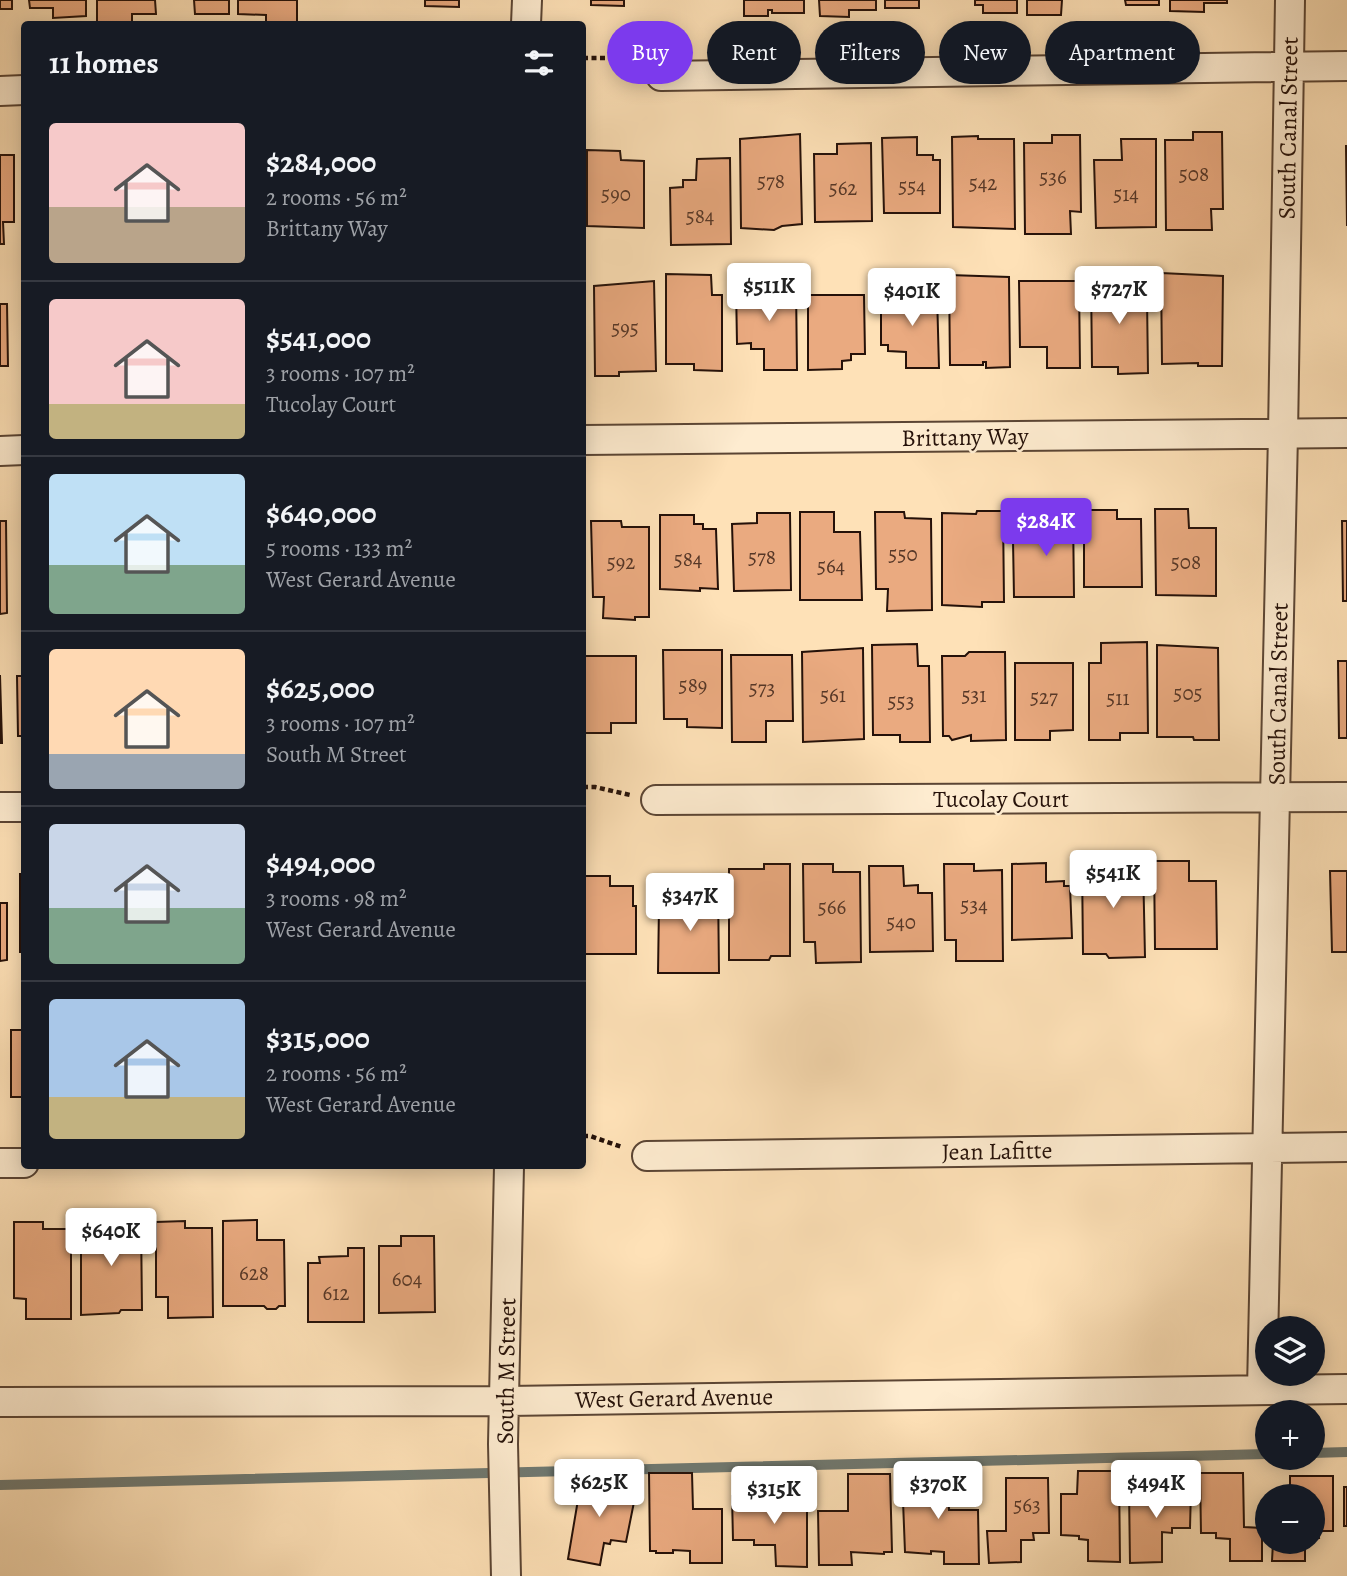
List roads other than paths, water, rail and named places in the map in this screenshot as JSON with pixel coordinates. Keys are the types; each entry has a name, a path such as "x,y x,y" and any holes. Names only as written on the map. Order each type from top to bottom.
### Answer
{"street":[{"path":"526,21 527,0"},
{"name":"South Canal Street","path":"1262,1389 1290,0"},
{"path":"693,76 1347,66"},
{"path":"0,90 21,90"},
{"name":"Brittany Way","path":"586,440 1347,433"},
{"path":"0,451 21,450"},
{"name":"Tucolay Court","path":"656,800 1347,797"},
{"path":"0,807 21,807"},
{"name":"Jean Lafitte","path":"647,1156 1347,1147"},
{"path":"0,1163 21,1163"},
{"name":"South M Street","path":"506,1576 503,1444 509,1169"},
{"name":"West Gerard Avenue","path":"0,1402 506,1401 1347,1389"}],"waterway":[{"path":"1325,1453 1347,1452"},
{"path":"0,1485 1255,1454"}]}
